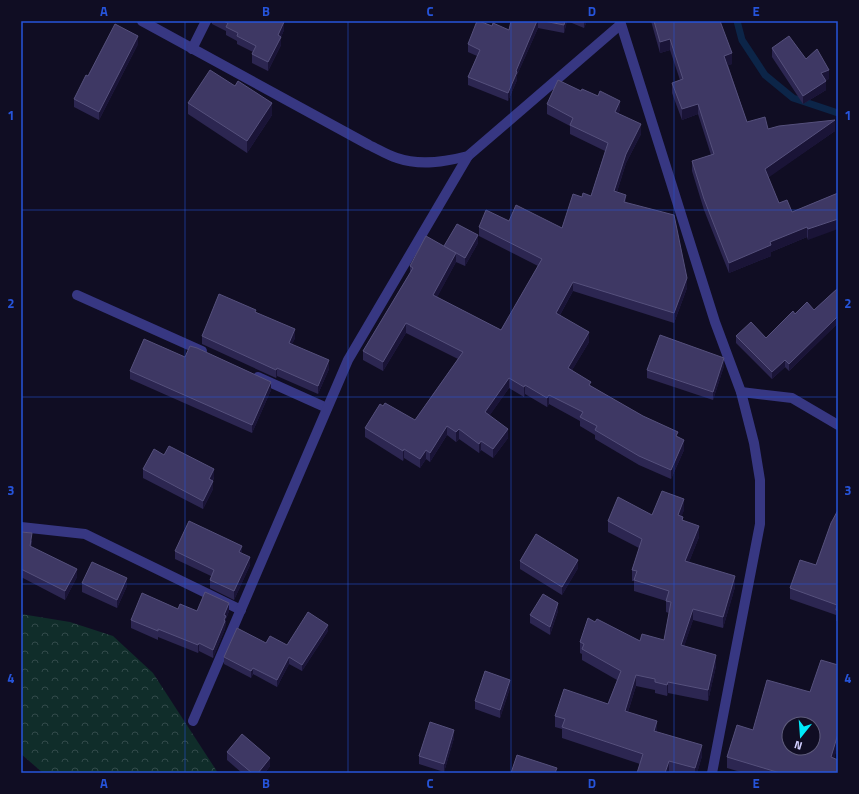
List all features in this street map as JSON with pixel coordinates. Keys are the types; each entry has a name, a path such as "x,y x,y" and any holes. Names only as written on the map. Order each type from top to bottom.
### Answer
{"street":[{"path":"142,21 368,145 397,158 416,162 443,162 468,156"},
{"path":"192,49 206,21"},
{"path":"194,721 348,360 468,156 620,23 715,322 741,392 754,442 760,480 760,524 712,773"},
{"path":"77,295 213,356"},
{"path":"249,372 327,408"},
{"path":"741,392 792,398 838,425"},
{"path":"21,527 85,534 241,610"}],"green space":[{"path":"21,614 70,622 113,636 153,673 218,773 43,773 21,754"}],"building":[{"path":"223,21 284,22 278,35 281,37 268,62 252,54 256,46 237,36 238,33 226,27 228,23"},
{"path":"477,21 492,26 493,23 509,30 511,21 537,21 508,93 468,77 480,50 468,44"},
{"path":"544,21 565,21 564,25"},
{"path":"654,21 720,21 732,53 724,56 747,122 765,117 768,129 779,126 835,120 765,169 779,203 787,200 792,212 838,193 838,219 808,229 807,227 770,242 771,245 729,263 704,199 692,161 714,154 698,104 682,109 672,83 683,79 670,39 660,42"},
{"path":"115,24 138,36 99,112 74,99 86,75 88,76"},
{"path":"789,36 806,59 817,49 829,70 821,73 826,81 803,96 772,48"},
{"path":"210,70 235,86 238,81 272,103 247,141 188,103"},
{"path":"558,80 581,91 582,89 598,96 600,91 620,101 615,112 641,124 626,154 614,191 626,195 624,202 674,215 687,278 674,313 573,282 556,313 589,332 568,368 591,382 589,385 643,416 678,432 676,436 684,440 671,470 639,456 595,430 597,426 580,417 583,412 549,395 547,398 525,385 524,387 509,378 485,412 508,429 493,449 481,441 479,444 459,429 456,432 447,426 430,453 426,450 420,459 404,449 403,451 365,428 380,404 383,406 385,403 415,420 463,352 406,323 383,362 363,351 413,268 410,266 426,236 456,253 433,295 501,330 542,259 479,227 486,210 509,221 516,205 562,228 573,194 582,197 583,193 591,196 608,143 570,125 573,118 547,104"},
{"path":"457,224 478,235 465,258 444,246"},
{"path":"838,288 838,316 789,364 785,360 772,372 736,336 751,322 766,338 793,311 795,314 807,302 814,310"},
{"path":"219,294 256,310 255,312 295,329 289,343 329,360 318,386 277,368 276,370 202,336"},
{"path":"660,335 724,358 713,392 647,370"},
{"path":"144,339 185,357 190,346 197,348 271,382 252,425 130,371"},
{"path":"169,446 214,469 209,479 213,481 203,501 143,469 154,449 164,455"},
{"path":"662,491 684,499 678,515 683,517 682,520 699,526 685,561 735,576 723,617 693,609 681,645 716,655 708,690 668,682 667,685 655,682 655,679 636,675 625,711 657,721 654,731 702,745 695,768 669,761 665,773 637,773 643,754 562,727 565,719 555,716 564,689 608,704 621,671 582,649 584,644 580,642 588,618 595,622 597,619 640,641 642,634 664,640 671,602 666,601 669,591 634,580 637,571 632,570 642,539 608,521 618,497 652,515"},
{"path":"838,510 838,610 836,610 837,605 790,588 800,560 816,565 831,523"},
{"path":"189,521 242,546 239,552 250,557 234,591 210,580 214,570 175,551"},
{"path":"21,532 32,533 30,546 77,569 65,591 21,569"},
{"path":"536,534 578,560 562,587 520,561"},
{"path":"92,562 127,578 117,600 82,583"},
{"path":"205,592 229,603 224,615 226,616 225,621 213,650 199,643 198,645 131,620 142,593 178,609 180,604 197,611"},
{"path":"543,594 558,603 550,627 530,615"},
{"path":"308,612 328,625 302,665 289,657 277,680 253,668 251,671 224,657 237,628 266,643 270,636 287,645"},
{"path":"821,660 838,665 838,734 831,757 838,760 838,773 780,773 727,757 737,725 753,730 767,680 810,692"},
{"path":"485,671 510,680 500,710 475,701"},
{"path":"430,722 454,730 444,764 419,756"},
{"path":"242,734 270,758 258,773 252,773 227,752"},
{"path":"517,755 557,768 555,773 511,773"}],"waterway":[{"path":"737,21 742,40 765,75 793,98 838,113"}]}
